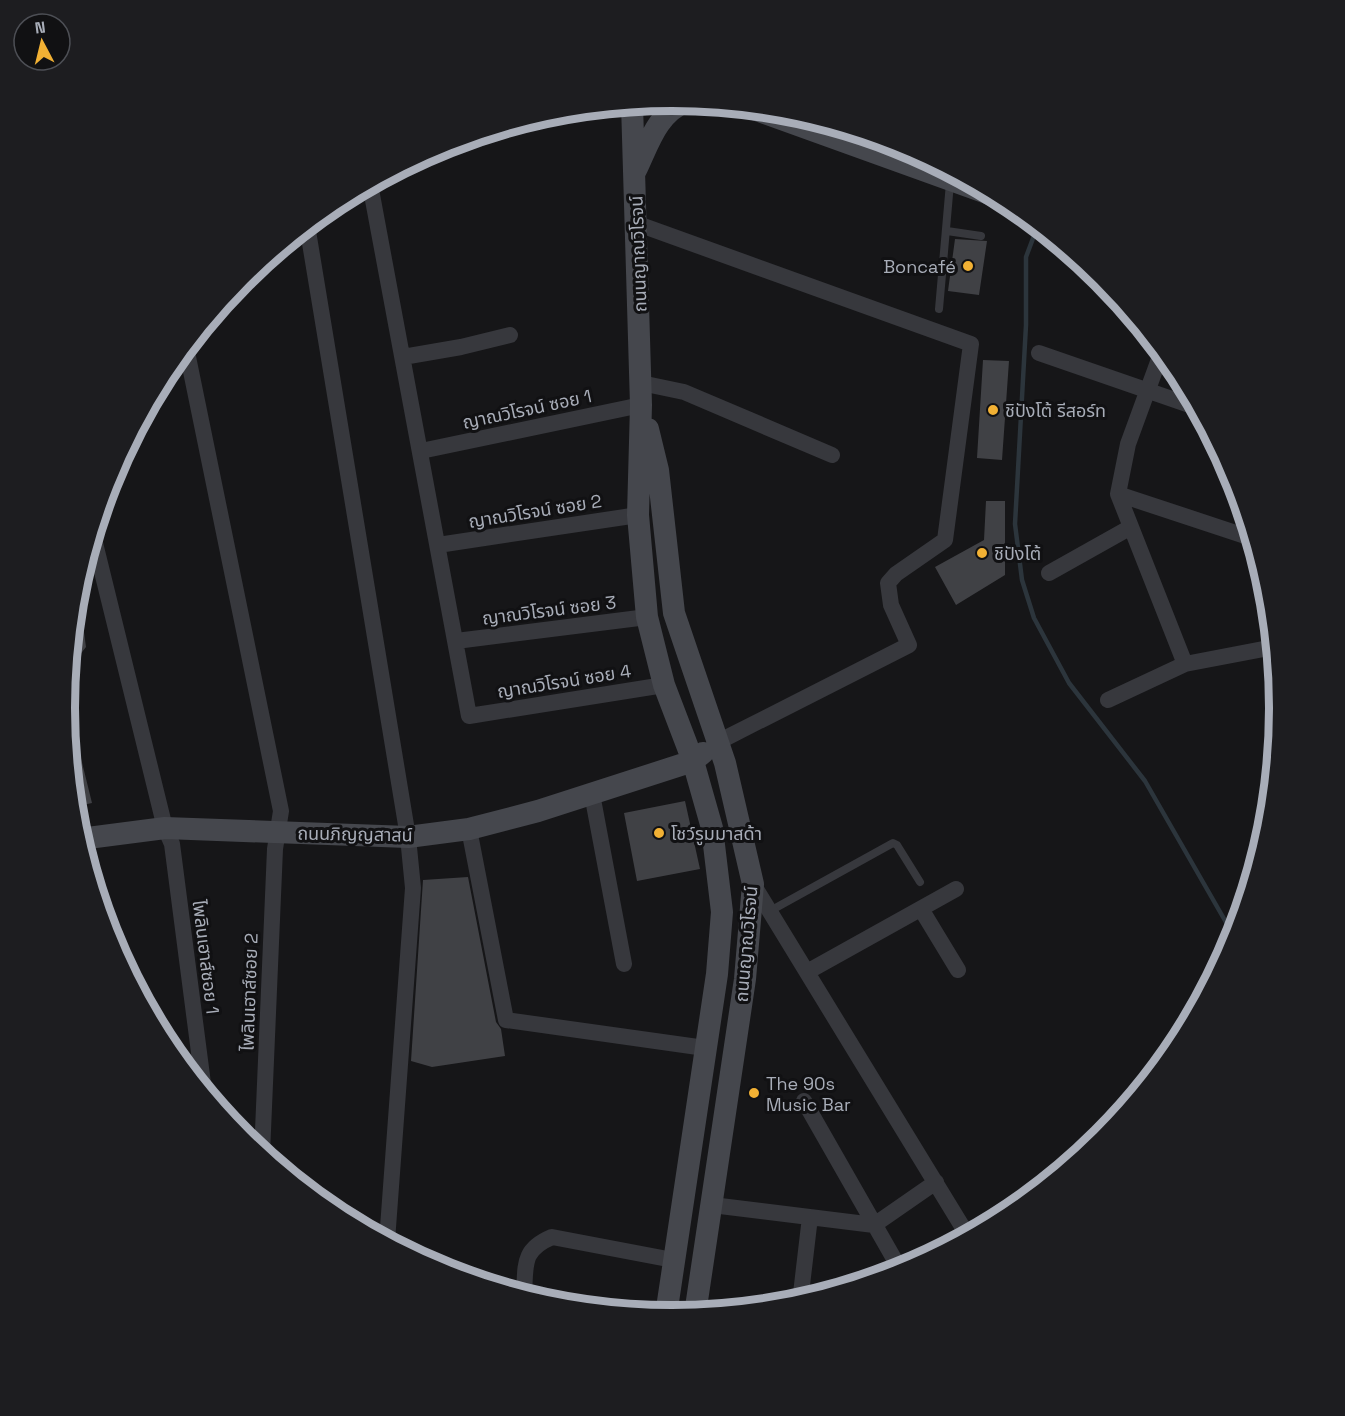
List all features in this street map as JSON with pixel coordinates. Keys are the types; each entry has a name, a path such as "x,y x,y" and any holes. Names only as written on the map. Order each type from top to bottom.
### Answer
{"main road":[{"path":"635,172 661,119 670,110"},
{"name":"ถนนญาณวิโรจน์","path":"632,112 638,224 641,394 638,515 647,617 664,685 693,761 712,828 722,912 717,974 672,1260 667,1306"},
{"path":"793,123 947,178"},
{"name":"ถนนญาณวิโรจน์","path":"641,394 658,470 674,613 718,742 753,884 745,979 696,1305"},
{"name":"ถนนภิญญสาสน์","path":"89,838 165,828 408,837 469,829 592,794 693,761 718,742"}],"street":[{"path":"372,192 456,641"},
{"path":"638,224 971,344 945,540 896,574 888,583 891,605 909,645 718,742"},
{"path":"309,234 408,837 413,888 388,1233"},
{"path":"403,357 461,347 510,335"},
{"path":"1039,353 1187,404"},
{"name":"ไพลินเฮาส์ซอย 2","path":"188,358 280,811 262,1141"},
{"path":"1159,361 1128,444 1118,494 1185,664"},
{"path":"641,394 684,392 832,455"},
{"name":"ญาณวิโรจน์ ซอย 1","path":"421,451 641,394"},
{"path":"1118,494 1244,536"},
{"name":"ญาณวิโรจน์ ซอย 2","path":"438,545 638,515"},
{"path":"1049,573 1131,527"},
{"name":"ไพลินเฮาส์ซอย 1","path":"96,549 165,828 172,844 202,1077"},
{"name":"ญาณวิโรจน์ ซอย 3","path":"456,641 647,617"},
{"name":"ญาณวิโรจน์ ซอย 4","path":"456,641 469,716 664,685"},
{"path":"1108,700 1185,664 1267,649"},
{"path":"592,794 624,964"},
{"path":"469,829 506,1020 705,1048"},
{"path":"753,884 964,1229"},
{"path":"807,972 956,888"},
{"path":"921,909 958,970"},
{"path":"804,1101 895,1262"},
{"path":"712,1205 874,1225 936,1182"},
{"path":"801,1291 810,1217"},
{"path":"524,1287 526,1260 535,1244 552,1237 672,1260"}],"lane":[{"path":"939,309 951,180"},
{"path":"946,231 981,236"},
{"path":"770,911 893,843 897,844 920,882"}],"building":[{"name":"Boncafé","path":"955,239 987,241 979,295 948,291"},
{"name":"ชิปังโต้ รีสอร์ท","path":"983,360 1009,361 1002,460 977,458"},
{"name":"ชิปังโต้","path":"986,501 1005,501 1005,575 956,605 935,567 984,540"},
{"path":"82,617 86,647 77,658"},
{"path":"76,737 92,803 83,805"},
{"path":"685,801 700,869 637,881 624,813"},
{"path":"468,877 496,1022 501,1029 505,1056 432,1067 411,1061 423,880"}],"waterway":[{"path":"1035,233 1026,257 1026,325 1015,524 1022,580 1034,618 1069,683 1145,781 1229,927"}],"place":[{"name":"Boncafé","path":"968,266"},
{"name":"ชิปังโต้ รีสอร์ท","path":"993,410"},
{"name":"ชิปังโต้","path":"982,553"},
{"name":"โชว์รูมมาสด้า","path":"659,833"},
{"name":"The 90s Music Bar","path":"754,1093"}]}
